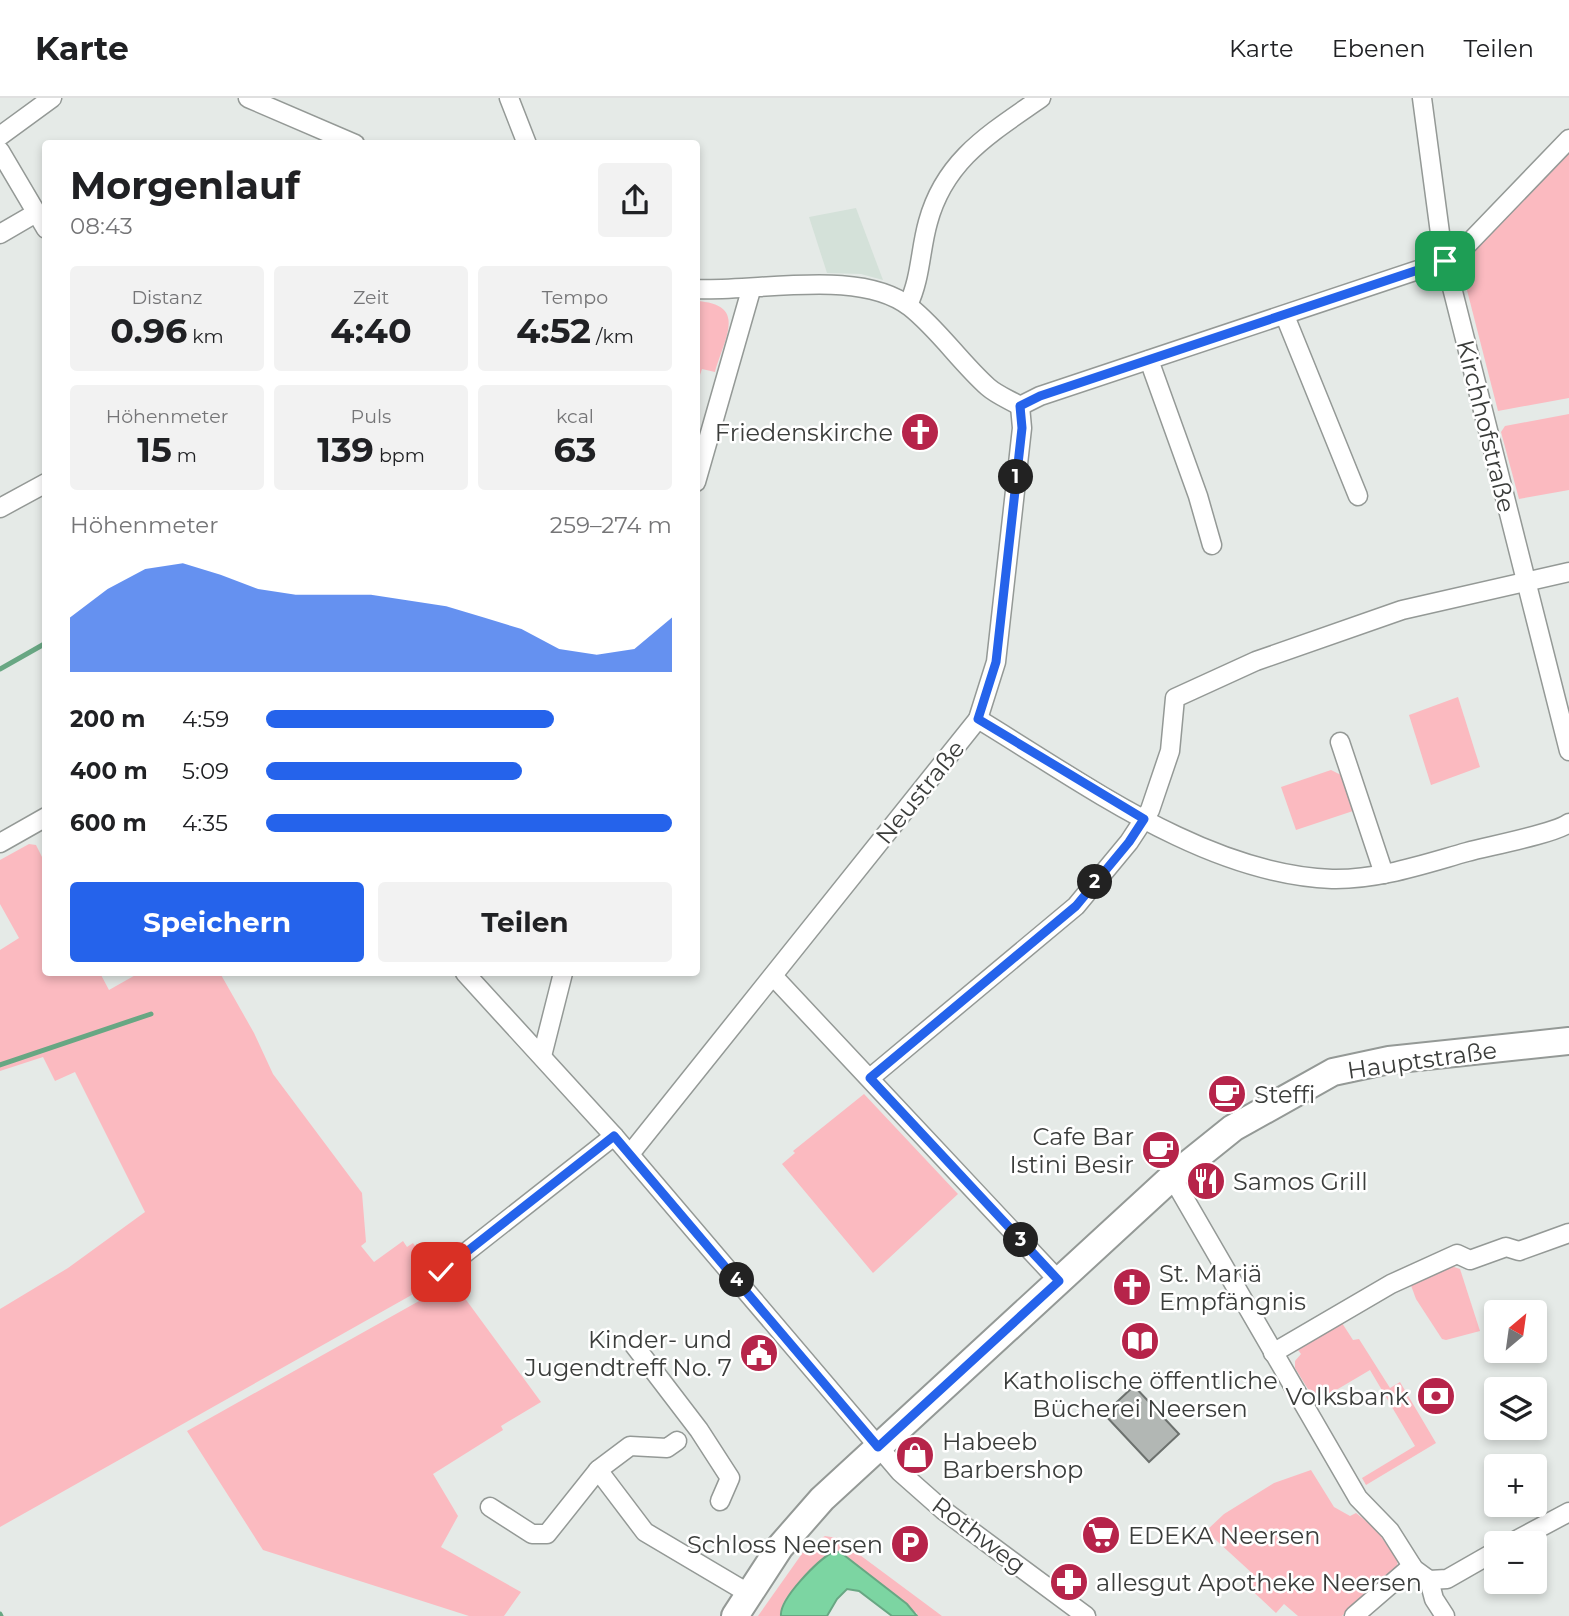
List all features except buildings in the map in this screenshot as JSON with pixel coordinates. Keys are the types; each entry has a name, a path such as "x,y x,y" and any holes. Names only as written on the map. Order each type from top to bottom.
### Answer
{"street":[{"path":"0,136 52,98"},
{"path":"248,98 346,140"},
{"path":"509,98 525,140"},
{"path":"908,305 917,287 928,221 946,180 974,145 1041,98"},
{"name":"Kirchhofstraße","path":"1422,98 1445,261 1569,751"},
{"path":"700,289 751,290 847,285 877,290 908,305 989,388 1020,406 1040,396 1445,261 1466,246 1569,139"},
{"path":"0,151 42,223"},
{"path":"0,234 36,213"},
{"path":"700,468 751,290"},
{"path":"1285,316 1358,496"},
{"path":"1149,360 1198,496 1212,545"},
{"name":"Neustraße","path":"630,1154 978,719 996,662 1022,428 1020,406"},
{"path":"0,508 42,485"},
{"path":"870,1078 1076,906 1129,842 1150,810 1170,751 1175,698 1256,662 1402,610 1569,572"},
{"path":"978,719 1144,819 1226,857 1281,873 1334,879 1384,874 1569,823"},
{"path":"1340,742 1384,874"},
{"path":"0,843 42,819"},
{"path":"773,975 1059,1281"},
{"name":"Rothweg","path":"468,976 630,1154 878,1447 928,1497 1086,1616"},
{"path":"542,1056 562,976"},
{"name":"Hauptstraße","path":"741,1605 780,1546 822,1499 1172,1177 1233,1128 1333,1072 1389,1060 1569,1041"},
{"path":"441,1272 614,1136"},
{"path":"1172,1177 1358,1498 1390,1531 1420,1573 1445,1616"},
{"path":"1273,1353 1391,1284 1457,1254 1470,1260 1506,1247 1519,1251 1569,1233"},
{"path":"634,1345 699,1430 730,1478 720,1501"},
{"path":"490,1507 532,1534 547,1534 598,1470 630,1446 667,1448 677,1441"},
{"path":"598,1470 645,1532 741,1605"},
{"path":"1533,1531 1569,1512"},
{"path":"1354,1616 1420,1573 1447,1579 1484,1558"}],"shaded area":[{"path":"1569,150 1569,398 1498,411 1459,259"},
{"path":"856,208 883,280 861,274 827,273 809,217"},
{"path":"700,302 722,308 728,316 729,325 715,372 702,369 700,375"},
{"path":"1569,414 1569,490 1519,499 1501,432 1505,426"},
{"path":"1458,697 1480,767 1431,785 1409,715"},
{"path":"1331,770 1341,775 1353,811 1296,830 1281,787"},
{"path":"29,844 36,845 42,857 42,976 102,976 109,990 134,976 222,976 254,1033 273,1074 362,1193 366,1242 361,1246 374,1262 403,1241 407,1247 413,1243 440,1279 0,1527 0,1309 68,1268 145,1212 75,1072 55,1081 43,1057 0,1071 0,950 19,938 0,904 0,860"},
{"path":"864,1094 958,1194 873,1273 782,1164 795,1153 793,1151"},
{"path":"1445,1264 1460,1269 1480,1331 1446,1340 1442,1339 1416,1299 1409,1280"},
{"path":"453,1282 541,1402 501,1426 503,1430 433,1474 458,1516 441,1547 521,1592 504,1616 469,1616 263,1550 187,1431"},
{"path":"1342,1323 1353,1340 1359,1339 1390,1388 1400,1382 1436,1443 1366,1485 1362,1478 1415,1446 1370,1370 1316,1402 1295,1368 1295,1361 1301,1354 1298,1350"},
{"path":"1311,1470 1334,1507 1350,1516 1356,1513 1375,1528 1398,1561 1396,1570 1342,1616 1298,1616 1284,1604 1276,1613 1245,1584 1253,1574 1206,1531 1224,1514 1274,1483"},
{"path":"825,1536 837,1538 942,1616 917,1616 917,1613 811,1571 783,1603 781,1616 758,1616 806,1548"},
{"path":"833,1552 840,1552 907,1604 917,1616 892,1616 859,1591 847,1589 827,1616 781,1616 786,1600 793,1590 809,1571"}],"waterway":[{"path":"0,669 42,645"},
{"path":"0,1065 151,1014"}],"place":[{"name":"Friedenskirche","path":"920,432"},
{"name":"Steffi","path":"1227,1094"},
{"name":"Cafe Bar Istini Besir","path":"1161,1150"},
{"name":"Samos Grill","path":"1206,1181"},
{"name":"St. Mariä Empfängnis","path":"1132,1287"},
{"name":"Katholische öffentliche Bücherei Neersen","path":"1140,1341"},
{"name":"Kinder- und Jugendtreff No. 7","path":"759,1353"},
{"name":"Volksbank","path":"1436,1396"},
{"name":"Habeeb Barbershop","path":"915,1455"},
{"name":"EDEKA Neersen","path":"1101,1535"},
{"name":"Schloss Neersen","path":"910,1544"},
{"name":"allesgut Apotheke Neersen","path":"1069,1582"}],"route":[{"path":"441,1272 614,1136 878,1447 1059,1281 870,1078 1076,906 1129,842 1144,819 978,719 996,662 1022,428 1020,406 1040,396 1445,261"}]}
